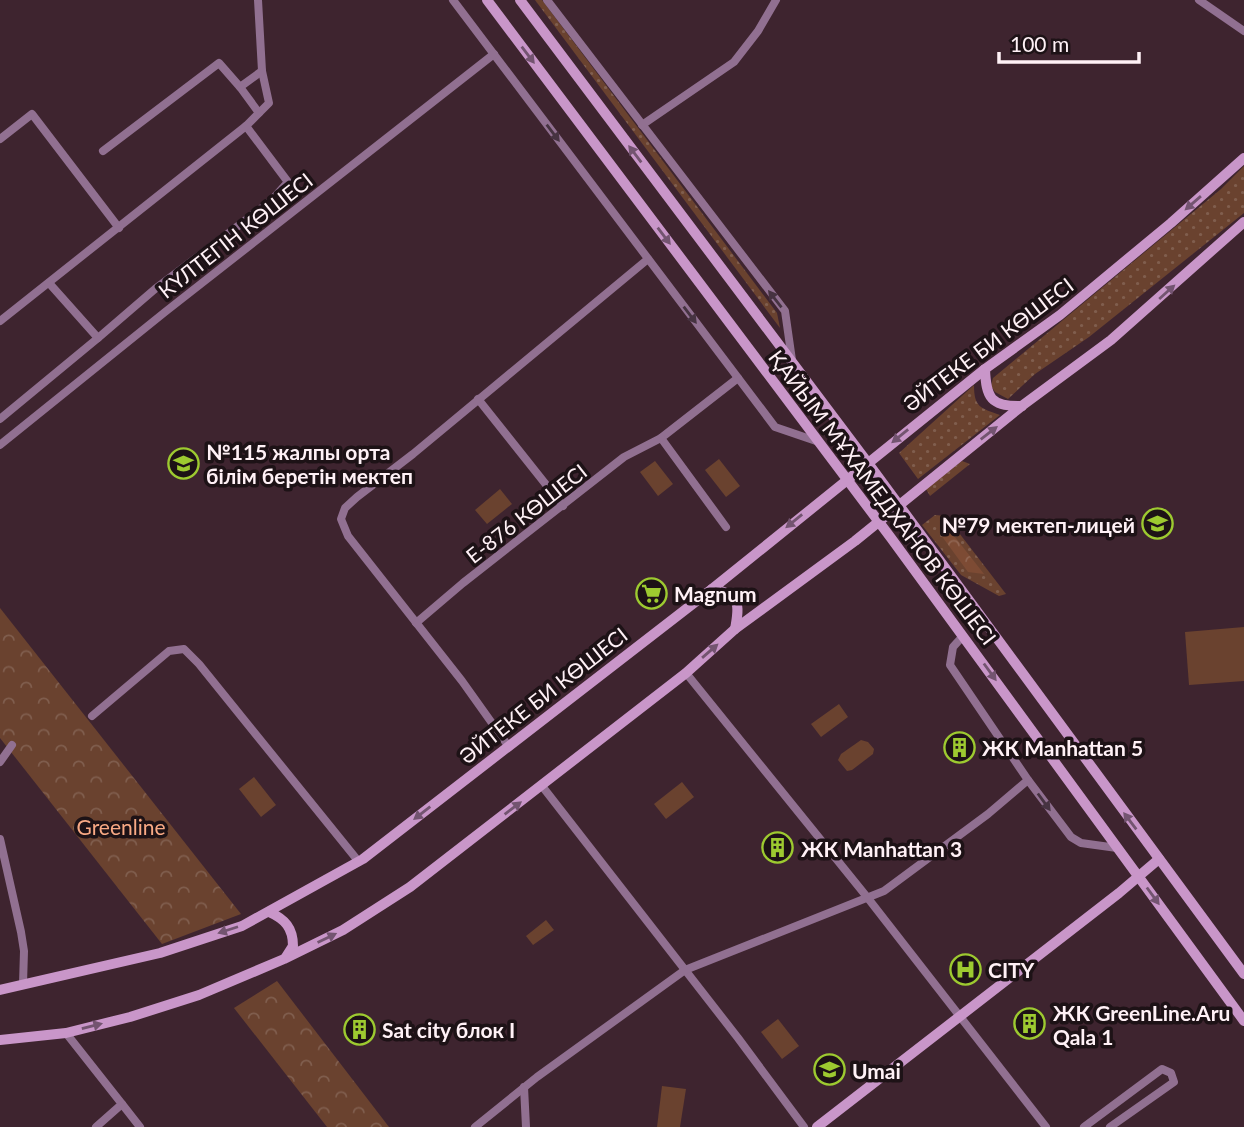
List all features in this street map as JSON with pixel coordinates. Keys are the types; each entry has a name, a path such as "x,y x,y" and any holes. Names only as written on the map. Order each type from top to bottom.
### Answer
{"street":[{"path":"0,321 246,126 270,103 262,71 258,0"},
{"path":"453,0 775,426 819,442"},
{"name":"ҚАЙЫМ МҰХАМЕДХАНОВ КӨШЕСІ","path":"486,0 879,522 1244,1021"},
{"name":"ҚАЙЫМ МҰХАМЕДХАНОВ КӨШЕСІ","path":"520,0 868,463 1244,974"},
{"path":"547,0 785,311 792,363"},
{"path":"642,125 734,62 758,31 776,0"},
{"path":"1199,0 1244,31"},
{"name":"КҮЛТЕГІН КӨШЕСІ","path":"0,445 164,312 494,54"},
{"path":"103,151 219,63 259,113"},
{"path":"240,87 262,71"},
{"path":"0,139 32,114 119,228"},
{"path":"0,419 155,289 271,201 288,182 246,126"},
{"name":"ӘЙТЕКЕ БИ КӨШЕСІ","path":"0,990 160,953 242,926 359,862 712,589 985,369 1060,315 1244,158"},
{"path":"0,1040 66,1033 130,1017 199,995 284,959 343,930 410,887 685,673 736,629 879,522 1023,405 1111,340 1244,222"},
{"path":"509,747 470,691 348,536 341,519 345,508 357,497 413,454 648,259"},
{"path":"49,283 98,338"},
{"path":"985,369 986,390 993,400 1009,406 1023,405"},
{"name":"Е-876 КӨШЕСІ","path":"416,623 624,457 661,438 738,378"},
{"path":"478,399 563,506"},
{"path":"661,438 726,527"},
{"path":"712,589 727,592 734,598 738,611 736,629"},
{"path":"963,636 953,647 950,665 1028,780 1071,837 1081,843 1117,848"},
{"path":"92,716 169,651 184,649 359,862"},
{"path":"685,673 867,897 1046,1127"},
{"path":"0,762 12,745"},
{"path":"475,1127 524,1087 685,970 884,891 988,814 1028,780"},
{"path":"542,786 804,1127"},
{"path":"0,839 21,932 24,951 23,984"},
{"path":"817,1127 1123,890 1159,859"},
{"path":"269,912 291,928 293,946 284,959"},
{"path":"66,1033 140,1127"},
{"path":"1084,1127 1162,1069 1171,1073 1174,1082 1110,1127"},
{"path":"524,1087 526,1127"},
{"path":"96,1127 122,1104"}],"green space":[{"path":"535,0 542,0 777,313 780,328"},
{"path":"1244,166 1244,213 1089,337 1035,374 1008,399 995,392 991,386 993,378 1221,189"},
{"path":"974,385 979,406 1000,415 918,479 899,453"},
{"path":"719,459 740,486 726,497 705,470"},
{"path":"655,461 673,484 658,496 640,472"},
{"path":"962,461 970,464 930,496 926,489"},
{"path":"500,489 512,504 487,524 475,510"},
{"path":"935,515 946,516 1006,594 999,596 961,575 922,525"},
{"path":"951,532 984,574 968,572 941,535"},
{"name":"Greenline","path":"0,608 241,914 162,944 0,738"},
{"path":"1244,627 1244,681 1189,685 1185,632"},
{"path":"839,704 848,717 821,737 811,724"},
{"path":"861,740 868,742 874,749 873,754 847,771 838,760 841,754"},
{"path":"254,777 276,805 261,817 239,789"},
{"path":"682,782 694,797 666,819 654,804"},
{"path":"546,920 554,930 533,945 526,936"},
{"path":"277,981 389,1127 327,1127 234,1008"},
{"path":"778,1019 799,1046 782,1059 761,1032"},
{"path":"662,1086 686,1089 680,1127 657,1127"}],"place":[{"name":"№115 жалпы орта білім беретін мектеп","path":"183,463"},
{"name":"№79 мектеп-лицей","path":"1158,524"},
{"name":"Magnum","path":"651,593"},
{"name":"ЖК Manhattan 5","path":"959,747"},
{"name":"ЖК Manhattan 3","path":"778,848"},
{"name":"CITY","path":"965,969"},
{"name":"ЖК GreenLine.Aru Qala 1","path":"1030,1024"},
{"name":"Sat city блок I","path":"359,1029"},
{"name":"Umai","path":"829,1070"}]}
